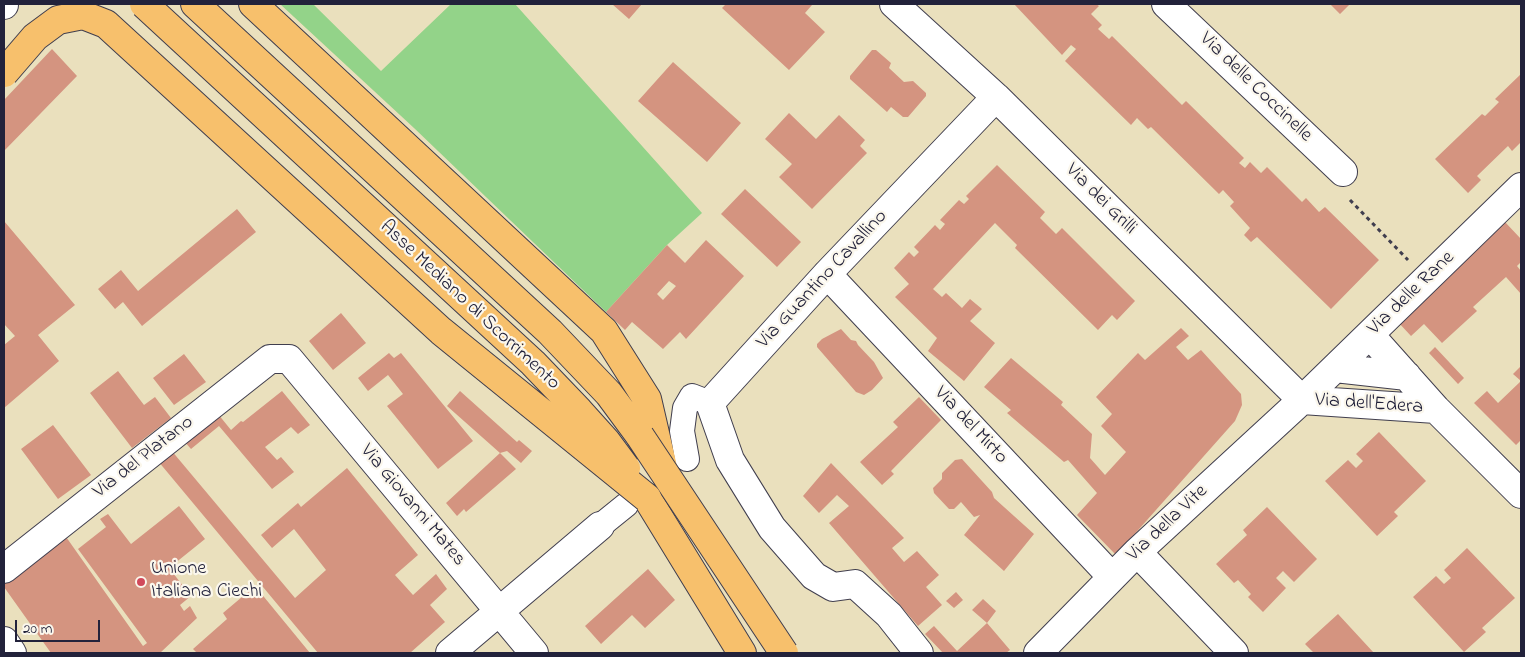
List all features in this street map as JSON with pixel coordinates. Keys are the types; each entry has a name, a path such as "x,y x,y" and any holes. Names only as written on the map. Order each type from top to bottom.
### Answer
{"highway":[{"name":"Asse Mediano di Scorrimento","path":"144,4 533,363 579,411 606,441 637,501 742,653"},
{"name":"Asse Mediano di Scorrimento","path":"194,4 550,332 675,464 784,653"},
{"path":"253,4 604,331 647,399 675,464"},
{"path":"4,73 35,37 58,20 83,15 106,24 441,331 637,501"}],"street":[{"name":"Via dei Grilli","path":"894,4 996,97 1302,400"},
{"name":"Via delle Coccinelle","path":"1166,4 1343,172"},
{"name":"Via Guantino Cavallino","path":"710,403 827,274 996,97"},
{"name":"Via delle Rane","path":"1302,400 1521,187"},
{"name":"Via del Mirto","path":"827,274 1112,577"},
{"name":"Via dell'Edera","path":"1370,335 1436,410 1517,481"},
{"name":"Via del Platano","path":"4,569 270,359 289,360"},
{"name":"Via Giovanni Mates","path":"289,360 534,653"},
{"name":"Via dell'Edera","path":"1335,368 1407,376"},
{"path":"675,464 685,408 692,396 710,403 730,460 772,528 814,576 832,587 855,584 889,615 919,653"},
{"name":"Via dell'Edera","path":"1302,400 1436,410"},
{"name":"Via della Vite","path":"1038,653 1137,552 1302,400"},
{"path":"450,653 600,526 637,501"},
{"path":"1137,552 1234,653"},
{"path":"4,641 12,653"}],"path":[{"path":"1343,172 1333,183 1427,279"}],"green space":[{"path":"280,4 313,4 381,71 451,4 515,4 702,213 667,245 606,312 414,128"}],"building":[{"path":"612,4 642,4 629,19"},
{"path":"726,4 811,4 805,13 825,32 789,70 722,8"},
{"path":"1014,4 1096,4 1099,6 1091,14 1102,25 1098,29 1109,39 1112,36 1182,105 1186,101 1244,158 1239,163 1245,168 1250,162 1261,173 1267,167 1302,202 1306,198 1319,212 1325,207 1379,260 1331,309 1257,237 1251,242 1244,235 1250,228 1230,206 1234,202 1223,190 1219,194 1151,127 1148,129 1137,118 1131,125 1065,61 1076,49 1071,45 1062,55"},
{"path":"1330,4 1350,4 1340,14"},
{"path":"52,49 77,76 4,151 4,100"},
{"path":"872,50 876,50 891,63 889,68 904,82 913,81 926,93 926,96 908,117 903,117 891,107 887,112 850,79 850,76"},
{"path":"673,62 741,123 707,162 638,101"},
{"path":"1521,74 1521,142 1512,151 1508,146 1477,176 1481,180 1468,193 1435,159 1482,114 1485,116 1499,102 1495,99"},
{"path":"789,113 816,139 839,115 865,140 860,146 867,153 812,209 779,177 792,164 765,139"},
{"path":"997,165 1045,212 1040,218 1056,234 1062,228 1135,301 1117,320 1112,315 1098,330 1015,248 1017,245 995,223 933,289 942,297 946,293 962,308 970,299 982,309 970,321 995,343 964,381 928,351 937,338 895,297 909,284 894,268 909,252 914,257 919,252 914,247 935,225 940,230 945,224 940,220 959,200 964,204 969,199 966,196"},
{"path":"745,189 801,242 777,267 721,214"},
{"path":"237,209 256,232 142,326 123,302 115,309 98,289 121,270 138,291"},
{"path":"4,221 75,305 38,335 59,361 4,408 4,345 15,336 4,324"},
{"path":"1505,222 1521,239 1521,262 1517,266 1521,271 1521,294 1506,277 1473,307 1477,311 1442,343 1424,324 1411,336 1398,322"},
{"path":"706,240 744,276 686,339 680,332 663,349 632,322 625,330 606,312 667,245 685,263","holes":["669,281 676,286 663,300 657,294"]},
{"path":"341,313 366,343 333,370 309,341"},
{"path":"1181,328 1189,336 1176,347 1188,360 1201,350 1241,394 1242,405 1235,421 1116,555 1077,515 1097,493 1068,460 1064,462 1007,413 1011,410 984,387 1011,358 1063,402 1061,405 1092,434 1090,458 1105,475 1126,452 1101,426 1112,414 1096,397 1138,353 1145,360"},
{"path":"841,329 851,340 856,341 874,362 883,378 872,390 864,395 856,392 817,347 817,344 822,339"},
{"path":"1435,347 1464,378 1458,384 1429,353"},
{"path":"389,353 394,358 401,353 473,441 438,469 387,406 403,394 388,375 368,391 358,378"},
{"path":"184,354 206,382 174,405 153,378"},
{"path":"1521,366 1521,381 1513,374"},
{"path":"118,371 144,405 155,397 171,418 132,448 90,393"},
{"path":"1521,381 1521,440 1516,445 1474,403 1487,391 1498,403"},
{"path":"282,391 310,425 298,434 291,427 265,447 277,460 281,457 294,472 272,489 219,426 191,449 184,441 218,414 231,430"},
{"path":"460,391 517,442 519,440 532,451 521,463 507,451 500,453 447,406"},
{"path":"919,397 941,420 891,471 894,474 882,485 860,462 898,427 893,422"},
{"path":"53,425 91,475 58,499 21,449"},
{"path":"1379,432 1426,481 1394,512 1398,516 1377,536 1325,481 1348,460 1356,468 1363,461 1356,454"},
{"path":"171,450 295,598 326,570 294,529 272,548 261,535 298,503 301,507 347,468 418,555 395,575 413,595 436,574 447,589 430,605 445,622 410,653 318,653 158,461"},
{"path":"500,453 516,469 466,512 464,509 457,516 446,503"},
{"path":"962,459 992,492 994,498 1034,534 1004,571 964,535 980,515 974,517 961,502 954,509 949,509 934,493 933,488 942,479 942,473 955,460"},
{"path":"831,463 904,538 892,548 904,562 917,551 939,575 926,587 942,605 918,626 829,523 849,506 837,495 819,513 803,496"},
{"path":"179,506 205,539 169,568 191,596 180,605 184,611 190,606 197,618 160,653 51,653 4,587 4,581 64,534 143,646 147,643 78,549 106,527 100,519 108,514 131,544"},
{"path":"1267,507 1317,559 1294,582 1283,571 1276,578 1286,588 1263,612 1248,597 1251,594 1238,580 1234,583 1216,564 1247,535 1243,530"},
{"path":"1467,548 1515,598 1482,628 1486,632 1464,652 1413,597 1436,576 1444,584 1451,578 1444,570"},
{"path":"648,569 675,600 645,628 632,615 601,644 585,626"},
{"path":"255,586 310,653 197,653 193,649 227,619 223,613"},
{"path":"956,592 963,600 954,608 946,601"},
{"path":"983,599 996,611 987,623 972,610"},
{"path":"1338,614 1374,653 1314,653 1305,644"},
{"path":"987,623 1010,650 1006,653 943,653 925,634 934,626 957,651"}],"place":[{"name":"Unione Italiana Ciechi","path":"141,582"}]}
